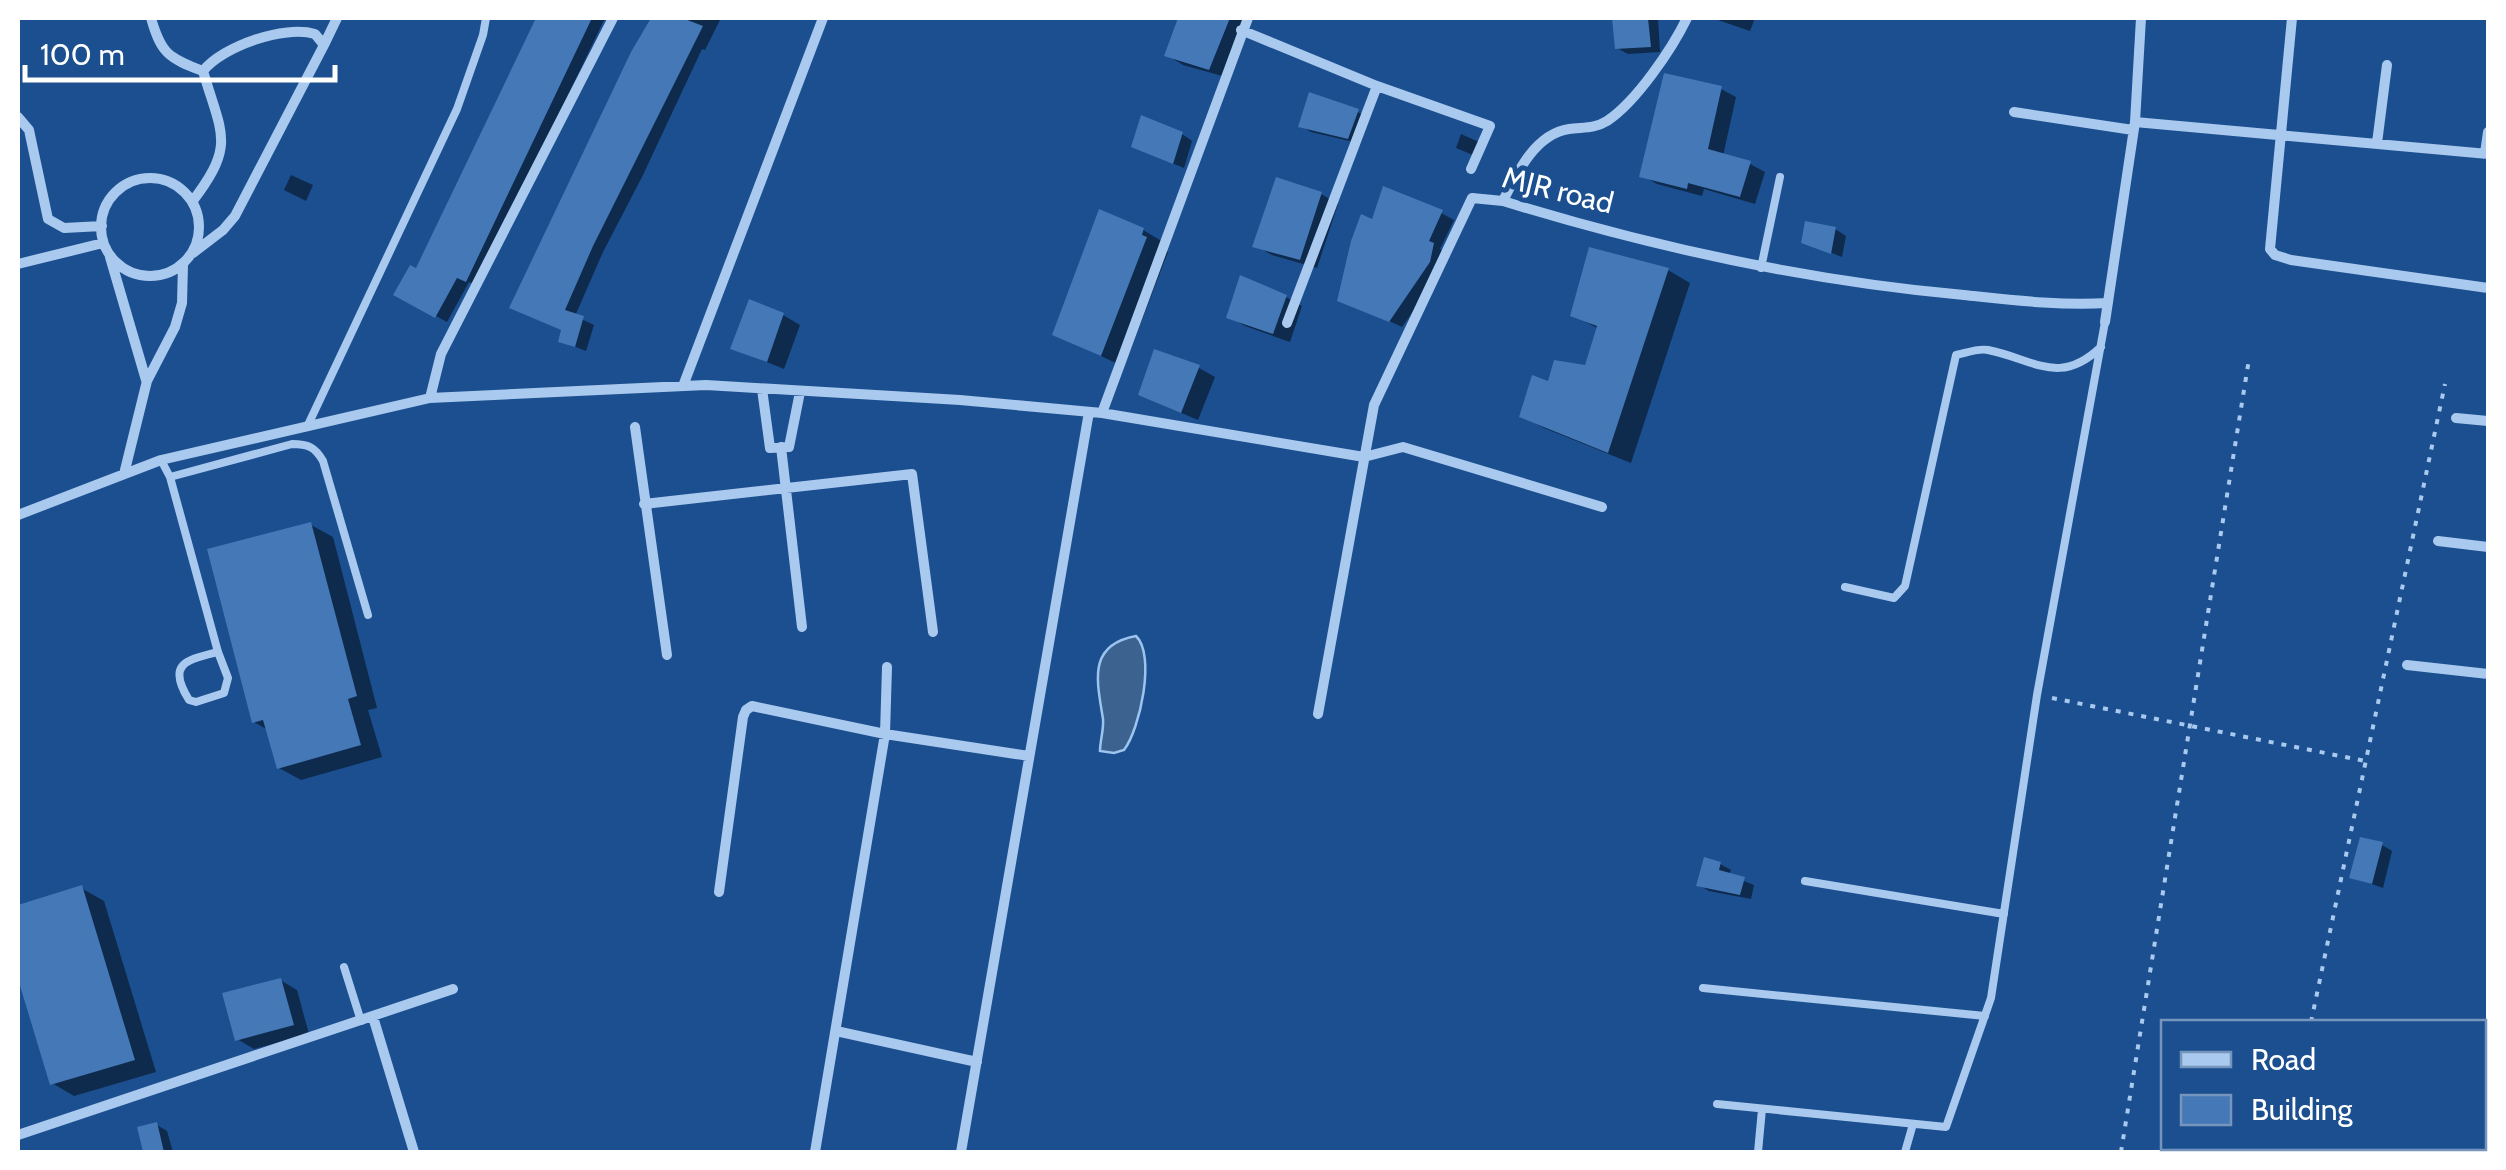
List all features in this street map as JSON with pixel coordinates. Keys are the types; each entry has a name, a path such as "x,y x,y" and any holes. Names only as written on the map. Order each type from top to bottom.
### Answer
{"street":[{"path":"151,18 159,46 171,57 202,72 223,142 220,159 192,202"},
{"path":"110,257 137,276 169,274 224,230 235,216 337,18"},
{"path":"430,398 441,354 613,18"},
{"path":"683,386 823,18"},
{"path":"1102,413 1248,18"},
{"path":"1503,201 1535,148 1568,129 1597,126 1623,108 1678,38 1688,18"},
{"path":"2105,322 2134,126 2141,18"},
{"path":"2292,18 2270,238 2275,256 2488,288"},
{"path":"1242,30 1377,86 1490,126 1471,169"},
{"path":"202,72 214,56 241,43 309,32 324,45"},
{"path":"2377,143 2387,65"},
{"path":"1287,323 1377,86"},
{"path":"2014,112 2134,126 2281,134 2487,154 2488,132"},
{"path":"18,117 29,130 48,219 64,228 102,226"},
{"path":"147,381 102,242 103,210 124,184 157,178 173,184 192,202 200,222 193,253"},
{"name":"MJR road","path":"1318,714 1374,405 1472,198 1503,201 1761,268 1894,289 2072,305 2108,302"},
{"path":"18,264 102,242"},
{"path":"124,474 147,381 176,327 182,303 182,265"},
{"path":"18,515 161,460 430,398 683,386 960,400 1102,413 1364,457 1403,447 1602,507"},
{"path":"762,389 770,448 789,447 800,392"},
{"path":"962,1152 1089,412"},
{"path":"2456,418 2488,422"},
{"path":"635,427 666,655"},
{"path":"781,448 802,627"},
{"path":"644,504 912,474 933,632"},
{"path":"2438,540 2488,547"},
{"path":"2406,665 2488,674"},
{"path":"815,1152 886,734 887,667"},
{"path":"719,892 746,710 752,706 886,734 1029,756"},
{"path":"18,1136 453,989"},
{"path":"373,1017 414,1152"},
{"path":"836,1030 976,1062"}],"lane":[{"path":"307,427 458,108 486,18"},
{"path":"1761,268 1780,176"},
{"path":"1717,1104 1946,1128 1992,998 2037,694 2105,322"},
{"path":"1845,586 1894,598 1905,586 1956,355 1984,348 2043,368 2070,368 2102,346"},
{"path":"170,477 292,444 306,444 316,450 323,461 368,615"},
{"path":"161,460 170,477 228,678 224,692 196,702 189,700 182,684 181,666 186,660 218,652"},
{"path":"1805,881 2004,914"},
{"path":"344,967 360,1021"},
{"path":"1703,988 1985,1016"},
{"path":"1758,1152 1762,1109"},
{"path":"1905,1152 1914,1124"}],"path":[{"path":"2121,1152 2249,359"},
{"path":"2311,1020 2445,384"},
{"path":"2037,694 2365,761"}],"water":[{"path":"1136,636 1142,645 1145,675 1135,726 1124,750 1100,751 1103,723 1098,678 1102,656 1109,647"}],"building":[{"path":"536,18 592,18 466,282 457,278 435,318 393,295 410,265 416,268"},
{"path":"651,18 682,18 703,26 565,310 584,316 575,347 558,342 561,330 509,308 631,52"},
{"path":"1178,18 1230,18 1209,70 1164,56"},
{"path":"1612,18 1648,18 1651,47 1615,49"},
{"path":"1664,73 1722,86 1708,149 1751,161 1740,197 1688,183 1687,189 1639,177"},
{"path":"1309,92 1359,109 1348,139 1298,127"},
{"path":"1141,115 1183,132 1173,164 1131,147"},
{"path":"1276,177 1322,192 1300,260 1252,247"},
{"path":"1383,186 1443,210 1429,241 1434,243 1430,262 1389,322 1337,301 1361,214 1372,219"},
{"path":"1099,209 1144,228 1142,235 1147,237 1101,356 1052,335"},
{"path":"1805,221 1836,227 1831,254 1801,243"},
{"path":"1589,247 1669,268 1608,453 1519,417 1532,375 1548,381 1554,360 1585,365 1597,326 1570,316"},
{"path":"1240,275 1287,295 1273,334 1226,318"},
{"path":"749,299 784,313 767,362 730,349"},
{"path":"1154,349 1200,365 1181,413 1138,395"},
{"path":"311,522 357,696 348,699 361,745 277,769 263,720 252,723 207,549"},
{"path":"2360,837 2383,842 2372,884 2349,878"},
{"path":"1704,857 1721,862 1719,870 1745,877 1740,895 1696,886"},
{"path":"82,885 135,1060 50,1085 18,979 18,905"},
{"path":"281,978 294,1025 235,1041 222,993"},
{"path":"157,1122 164,1152 143,1152 137,1127"}]}
